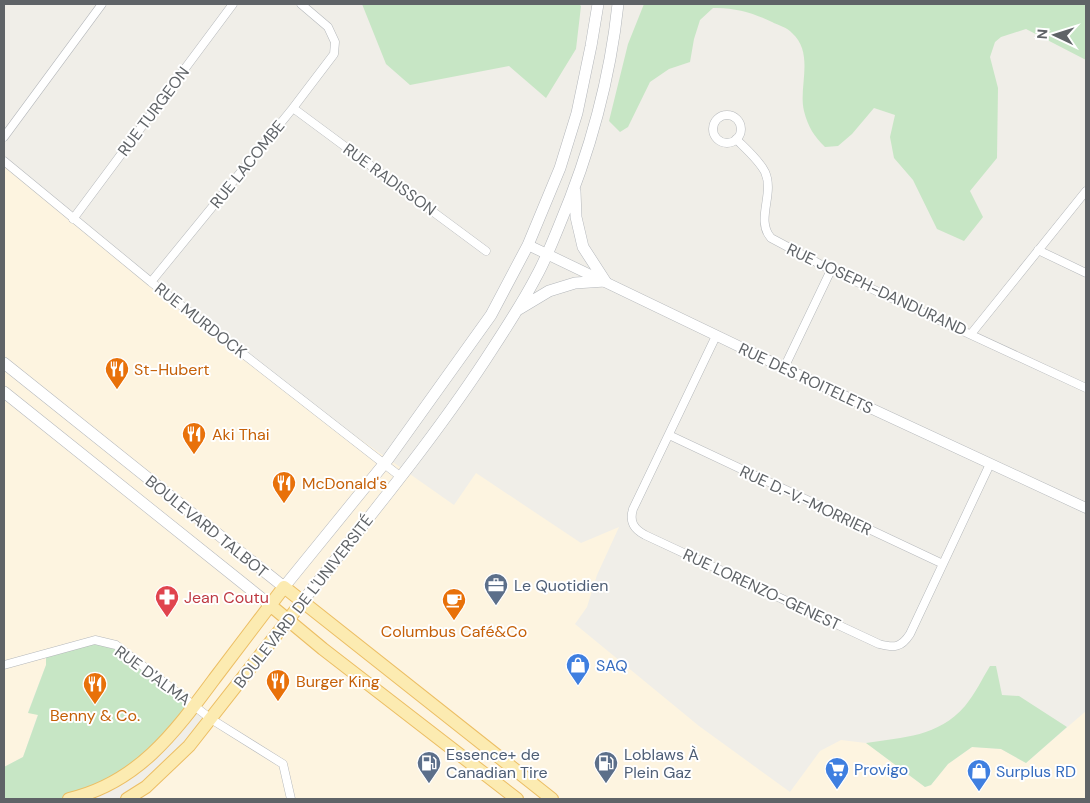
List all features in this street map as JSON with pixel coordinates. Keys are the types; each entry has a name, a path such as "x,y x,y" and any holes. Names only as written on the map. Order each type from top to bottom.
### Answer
{"main road":[{"name":"BOULEVARD DE L'UNIVERSITÉ","path":"69,799 93,792 131,772 177,730 284,587 385,463 491,316 528,245 560,168 577,113 592,46 598,4"},
{"name":"BOULEVARD DE L'UNIVERSITÉ","path":"127,799 146,787 189,746 211,719 401,477 465,392 518,310 547,254 575,188 604,91 615,35 618,4"},
{"path":"575,188 576,217 583,247 605,282"},
{"path":"518,310 549,291 575,283 605,282"},
{"name":"BOULEVARD TALBOT","path":"4,363 552,799"},
{"name":"BOULEVARD TALBOT","path":"4,392 323,649 517,799"}],"street":[{"path":"4,137 102,4"},
{"name":"RUE TURGEON","path":"73,219 232,4"},
{"name":"RUE LACOMBE","path":"151,282 293,108 334,54 335,42 328,27 301,4"},
{"name":"RUE RADISSON","path":"293,108 486,251"},
{"name":"RUE JOSEPH-DANDURAND","path":"736,139 765,172 768,190 764,224 766,232 778,242 831,270 1086,388"},
{"name":"RUE MURDOCK","path":"4,161 151,282 401,477"},
{"path":"971,334 1086,191"},
{"name":"RUE DES ROITELETS","path":"528,245 716,336 1086,508"},
{"path":"1038,250 1086,273"},
{"path":"784,368 831,270"},
{"name":"RUE LORENZO-GENEST","path":"716,336 631,517 632,524 637,531 654,539 879,644 889,647 898,646 905,642 990,464"},
{"name":"RUE D.-V.-MORRIER","path":"668,435 943,564"},
{"name":"RUE D'ALMA","path":"4,664 95,640 116,645 211,719 283,764 291,799"}],"shaded area":[{"path":"4,161 300,397 454,505 476,473 581,543 619,527 597,575 587,607 575,624 699,726 790,792 820,751 841,740 866,743 925,787 931,785 948,764 972,747 1001,749 1026,763 1086,711 1086,799 143,799 146,787 211,719 195,706 46,653 46,665 28,712 38,714 23,757 4,767"}],"green space":[{"path":"362,4 579,4 581,6 576,49 546,98 509,66 410,85 386,64"},
{"path":"644,4 1086,4 1086,60 1026,29 1001,37 995,42 990,57 998,88 997,158 970,191 983,217 964,241 937,229 913,180 894,158 890,137 895,115 874,108 852,134 838,146 825,147 821,143 810,127 804,111 804,61 799,41 785,28 751,13 728,8 713,8 700,20 690,62 669,69 650,82 628,127 620,132 609,121 628,44"},
{"path":"95,640 116,645 195,706 155,752 69,799 4,799 4,767 23,757 38,715 28,713 46,665 46,653"},
{"path":"990,666 996,666 1002,695 1019,696 1067,727 1026,763 1001,749 972,747 948,764 931,785 925,787 866,743 920,734 943,724 965,706"}],"place":[{"name":"St-Hubert","path":"117,390"},
{"name":"Aki Thai","path":"194,455"},
{"name":"McDonald's","path":"284,504"},
{"name":"Le Quotidien","path":"496,606"},
{"name":"Jean Coutu","path":"167,618"},
{"name":"Columbus Café&Co","path":"454,621"},
{"name":"SAQ","path":"578,686"},
{"name":"Burger King","path":"278,702"},
{"name":"Benny & Co.","path":"95,705"},
{"name":"Essence+ de Canadian Tire","path":"429,784"},
{"name":"Loblaws À Plein Gaz","path":"606,784"},
{"name":"Provigo","path":"837,790"},
{"name":"Surplus RD","path":"979,792"}]}
